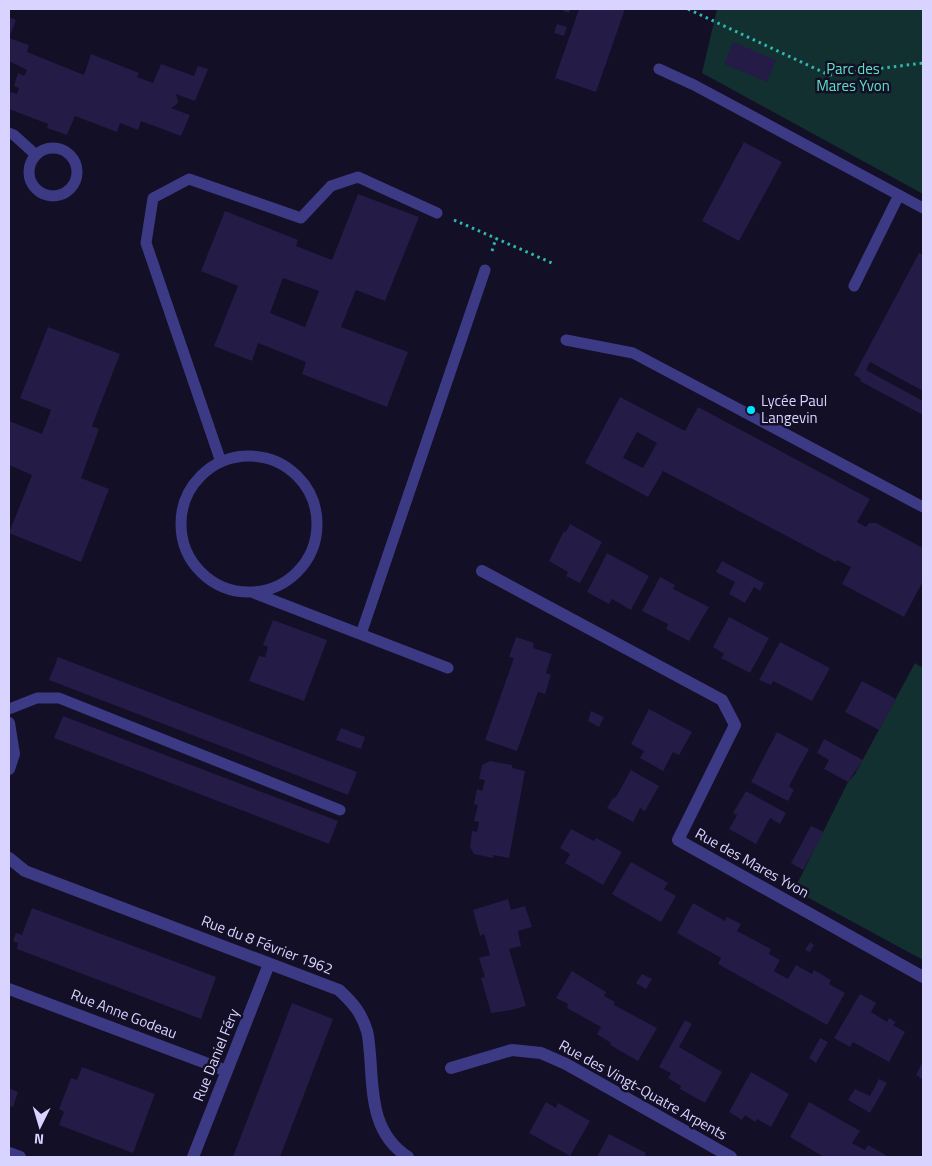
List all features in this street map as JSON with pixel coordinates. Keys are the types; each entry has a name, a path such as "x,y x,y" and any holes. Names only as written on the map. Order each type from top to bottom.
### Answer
{"street":[{"name":"Rue des Mares Yvon","path":"482,572 722,700 735,726 678,840 923,977"},
{"path":"9,724 14,754 9,769"},
{"name":"Rue du 8 Février 1962","path":"9,858 25,871 340,990 356,1006 368,1032 377,1119 384,1134 398,1151 408,1157"},
{"name":"Rue Daniel Féry","path":"193,1157 269,964"},
{"name":"Rue Anne Godeau","path":"9,989 227,1071"},
{"name":"Rue des Vingt-Quatre Arpents","path":"451,1068 512,1050 541,1053 566,1064 731,1157"},
{"path":"9,1153 20,1157"}],"lane":[{"path":"659,69 694,85 923,208"},
{"path":"9,133 14,135 36,155"},
{"path":"53,148 62,150 70,155 75,163 76,172 75,181 69,189 61,194 52,196 35,188 30,180 28,171 30,162 36,155 44,150 53,148"},
{"path":"221,462 146,243 153,198 189,179 301,218 331,186 358,177 437,213"},
{"path":"854,286 898,195"},
{"path":"361,634 485,270"},
{"path":"566,340 633,353 923,507"},
{"path":"252,456 268,458 296,474 314,501 317,532 313,548 306,562 296,574 283,584 268,590 252,593 236,592 221,587 196,568 187,555 182,540 180,524 187,494 196,480 207,469 237,457 252,456"},
{"path":"252,593 448,668"},
{"path":"9,709 37,698 59,698 340,810"}],"path":[{"path":"688,9 829,75 923,62"},
{"path":"437,213 552,262"}],"green space":[{"name":"Parc des Mares Yvon","path":"717,9 923,9 923,194 702,73"},
{"path":"915,663 923,668 923,960 794,890 848,782 855,774"}],"building":[{"path":"558,9 571,9 569,13"},
{"path":"579,9 625,9 596,92 555,78"},
{"path":"9,17 16,20 9,38"},
{"path":"557,24 567,27 564,36 554,33"},
{"path":"9,38 29,45 27,52 84,75 91,54 139,73 137,77 153,83 161,64 194,76 198,66 208,69 195,101 176,94 177,104 171,108 190,115 181,136 141,121 138,130 120,123 117,132 75,116 67,135 47,128 48,124 9,109 11,92 17,94 19,88 14,86 18,73 24,76 27,70 9,61"},
{"path":"733,42 776,60 767,82 724,64"},
{"path":"744,142 782,162 739,241 702,221"},
{"path":"358,194 419,217 385,301 356,290 341,327 408,352 387,407 302,374 306,362 258,343 252,361 214,346 238,286 201,271 225,211 298,240 296,246 332,260","holes":["283,278 319,291 305,327 270,313"]},
{"path":"919,253 923,255 923,391 870,362 866,370 923,401 923,415 860,381 861,379 854,375"},
{"path":"48,327 120,354 92,426 99,429 81,478 109,489 81,562 9,533 32,475 9,465 9,421 42,434 51,410 20,398"},
{"path":"620,397 685,431 698,407 870,499 857,522 866,527 869,523 876,523 923,548 923,584 904,617 842,584 851,567 837,560 836,562 663,471 648,497 585,463","holes":["637,432 657,443 643,468 623,458"]},
{"path":"570,524 602,542 580,583 566,576 568,572 549,561 564,531 566,532"},
{"path":"607,553 649,576 631,610 612,599 609,604 587,592"},
{"path":"722,561 764,583 760,591 754,587 745,603 729,594 735,582 716,572"},
{"path":"660,577 675,585 673,589 709,607 689,641 666,629 668,624 642,611"},
{"path":"729,617 769,638 750,673 721,658 724,654 713,647"},
{"path":"273,620 327,640 304,701 249,681 259,656 265,657 268,647 263,645"},
{"path":"516,637 534,643 533,648 552,654 546,673 551,675 545,694 538,692 517,751 485,740 514,658 509,657"},
{"path":"780,642 830,668 812,701 773,681 771,685 759,680"},
{"path":"58,657 357,772 348,795 49,680"},
{"path":"862,681 896,699 879,730 845,712"},
{"path":"649,709 692,732 679,755 673,752 663,771 640,758 644,751 631,744"},
{"path":"591,711 604,717 599,727 588,721"},
{"path":"63,716 338,821 329,844 54,738"},
{"path":"341,728 365,737 361,749 336,740"},
{"path":"777,732 809,749 789,786 794,790 788,801 751,782"},
{"path":"824,739 863,760 848,782 824,769 829,760 817,753"},
{"path":"490,761 512,765 512,768 525,771 509,858 493,855 493,858 474,854 470,847 472,831 477,832 479,822 474,821 478,805 474,804 477,789 482,791 485,780 479,779 482,765"},
{"path":"631,770 659,786 645,811 640,808 633,822 607,808 613,798 616,797"},
{"path":"746,791 786,813 780,824 770,818 756,844 729,829 737,815 733,813"},
{"path":"811,826 824,832 803,870 791,863"},
{"path":"571,829 594,841 596,838 622,852 603,885 565,863 570,854 560,848"},
{"path":"631,862 668,883 664,889 676,896 661,922 612,894"},
{"path":"508,899 511,910 525,906 532,927 518,931 521,946 509,949 526,1006 491,1013 481,978 485,977 479,958 490,955 484,934 480,936 473,910"},
{"path":"693,903 725,921 727,917 741,924 737,931 771,949 769,954 780,960 774,971 777,973 788,979 796,965 812,974 814,970 831,980 829,984 845,993 827,1025 718,964 721,958 677,933"},
{"path":"32,908 216,977 201,1019 17,949 18,943 13,941 16,933 22,935"},
{"path":"810,942 814,945 810,952 805,950"},
{"path":"572,971 606,992 604,996 615,1002 614,1005 657,1028 638,1061 610,1045 611,1043 597,1034 601,1027 567,1008 568,1004 556,998"},
{"path":"642,974 652,979 646,989 636,983"},
{"path":"860,994 876,1003 871,1012 887,1022 889,1018 896,1022 893,1025 905,1032 889,1062 853,1042 850,1047 834,1038"},
{"path":"292,1003 333,1019 280,1157 233,1157"},
{"path":"685,1020 692,1024 679,1047 722,1072 705,1103 680,1089 681,1086 668,1078 671,1073 659,1067"},
{"path":"820,1038 828,1042 816,1063 809,1058"},
{"path":"923,1061 923,1080 916,1075"},
{"path":"82,1067 155,1094 133,1153 59,1125 64,1112 59,1109 71,1078 77,1080"},
{"path":"751,1072 789,1094 771,1127 757,1119 755,1122 745,1115 742,1120 729,1112"},
{"path":"879,1079 887,1083 870,1113 848,1100 855,1089 870,1096"},
{"path":"9,1088 18,1092 13,1107 9,1106"},
{"path":"546,1102 556,1108 558,1103 590,1121 570,1156 529,1133"},
{"path":"809,1102 860,1131 852,1143 865,1150 868,1145 889,1157 824,1157 790,1137"},
{"path":"609,1134 646,1153 644,1157 597,1157"}],"place":[{"name":"Lycée Paul Langevin","path":"751,410"}]}
